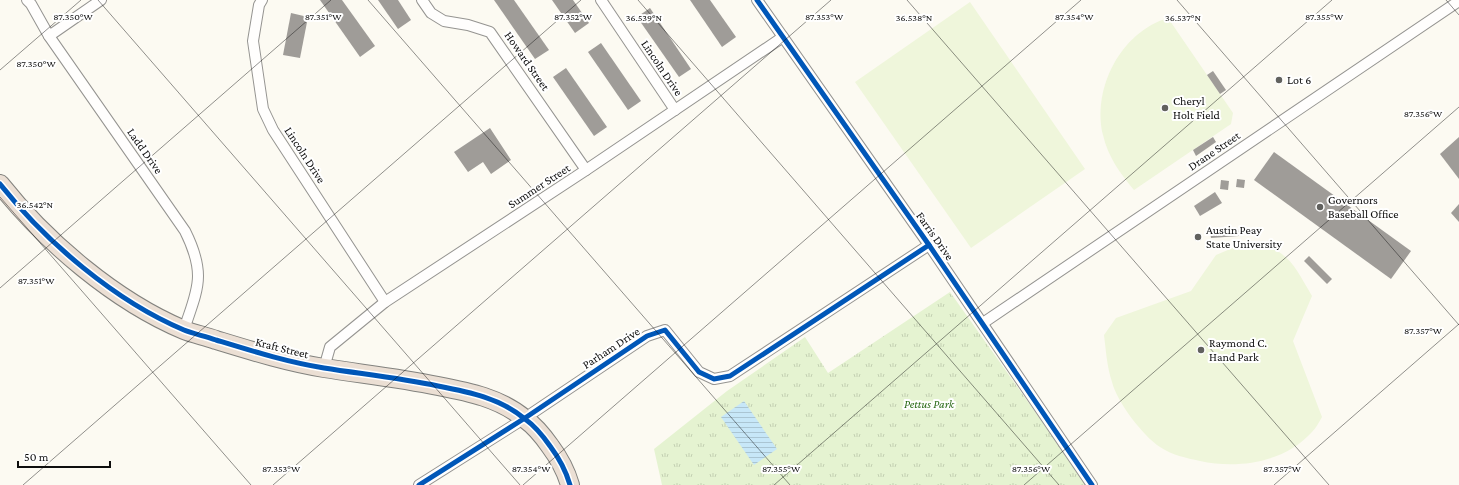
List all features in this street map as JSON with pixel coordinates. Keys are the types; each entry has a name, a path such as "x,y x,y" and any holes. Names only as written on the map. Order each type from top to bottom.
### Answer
{"highway":[{"name":"Kraft Street","path":"0,184 20,208 82,267 101,282 150,313 184,330 258,353 324,368 408,380 470,392 500,403 525,418 539,431 557,456 567,474 570,485"}],"street":[{"name":"Ladd Drive","path":"27,0 31,4 49,36 185,231 193,247 198,276 197,289 184,330"},
{"path":"49,36 101,0"},
{"name":"Howard Street","path":"422,0 431,13 444,21 468,25 490,32 586,170"},
{"name":"Lincoln Drive","path":"600,0 675,110"},
{"name":"Farris Drive","path":"757,0 983,322 1092,485"},
{"name":"Drane Street","path":"983,322 1459,0"},
{"name":"Lincoln Drive","path":"259,2 253,40 263,109 273,130 385,302"},
{"name":"Summer Street","path":"324,368 330,347 385,302 783,38"},
{"name":"Parham Drive","path":"419,485 525,418 647,336 665,330 699,372 714,379 730,376 929,246"}],"green space":[{"path":"970,2 1085,169 971,248 855,82"},
{"name":"Cheryl Holt Field","path":"1168,18 1233,113 1231,124 1134,190 1115,164 1105,143 1101,117 1102,99 1106,81 1114,64 1124,49 1136,36 1151,25"},
{"name":"Raymond C. Hand Park","path":"1258,242 1278,251 1291,263 1312,296 1293,341 1322,417 1313,430 1301,442 1288,451 1260,461 1245,464 1215,463 1195,460 1174,454 1160,447 1146,435 1119,399 1109,371 1104,335 1116,318 1191,291 1216,255 1242,244"},
{"name":"Pettus Park","path":"950,292 1087,485 662,485 654,449 727,391 805,337 828,373"}],"water":[{"path":"744,401 777,449 754,465 721,417"}],"building":[{"path":"320,0 342,0 375,46 360,57"},
{"path":"378,0 398,0 411,20 398,29"},
{"path":"494,0 514,0 549,50 535,59"},
{"path":"552,0 573,0 589,23 575,33"},
{"path":"690,0 710,0 736,37 722,47"},
{"path":"650,8 691,69 679,77 637,17"},
{"path":"291,13 308,17 300,58 283,55"},
{"path":"601,43 641,101 628,110 588,52"},
{"path":"566,68 607,127 594,136 553,77"},
{"path":"1213,71 1226,90 1220,94 1207,75"},
{"path":"490,128 511,160 491,174 483,162 468,172 454,152"},
{"path":"1213,137 1216,142 1196,156 1193,150"},
{"path":"1459,137 1459,179 1440,154"},
{"name":"Governors Baseball Office","path":"1274,152 1411,251 1391,279 1254,180"},
{"path":"1237,179 1245,180 1244,188 1236,187"},
{"path":"1221,180 1229,181 1228,190 1220,189"},
{"path":"1215,192 1222,203 1200,216 1194,206"},
{"path":"1459,204 1459,222 1451,213"},
{"path":"1238,229 1239,236 1211,238 1210,232"},
{"path":"1309,256 1332,279 1327,284 1304,261"}],"cycle path":[{"path":"757,0 929,245 1092,485"},
{"path":"0,184 38,227 83,268 133,303 158,318 184,330 256,352 310,366 424,383 450,388 495,401 515,412 539,431 559,460 570,485"},
{"path":"419,485 525,418 647,336 665,330 699,372 714,379 730,376 929,245"}],"place":[{"name":"Lot 6","path":"1279,80"},
{"name":"Cheryl Holt Field","path":"1165,108"},
{"name":"Governors Baseball Office","path":"1320,207"},
{"name":"Austin Peay State University","path":"1198,237"},
{"name":"Raymond C. Hand Park","path":"1201,350"}]}
